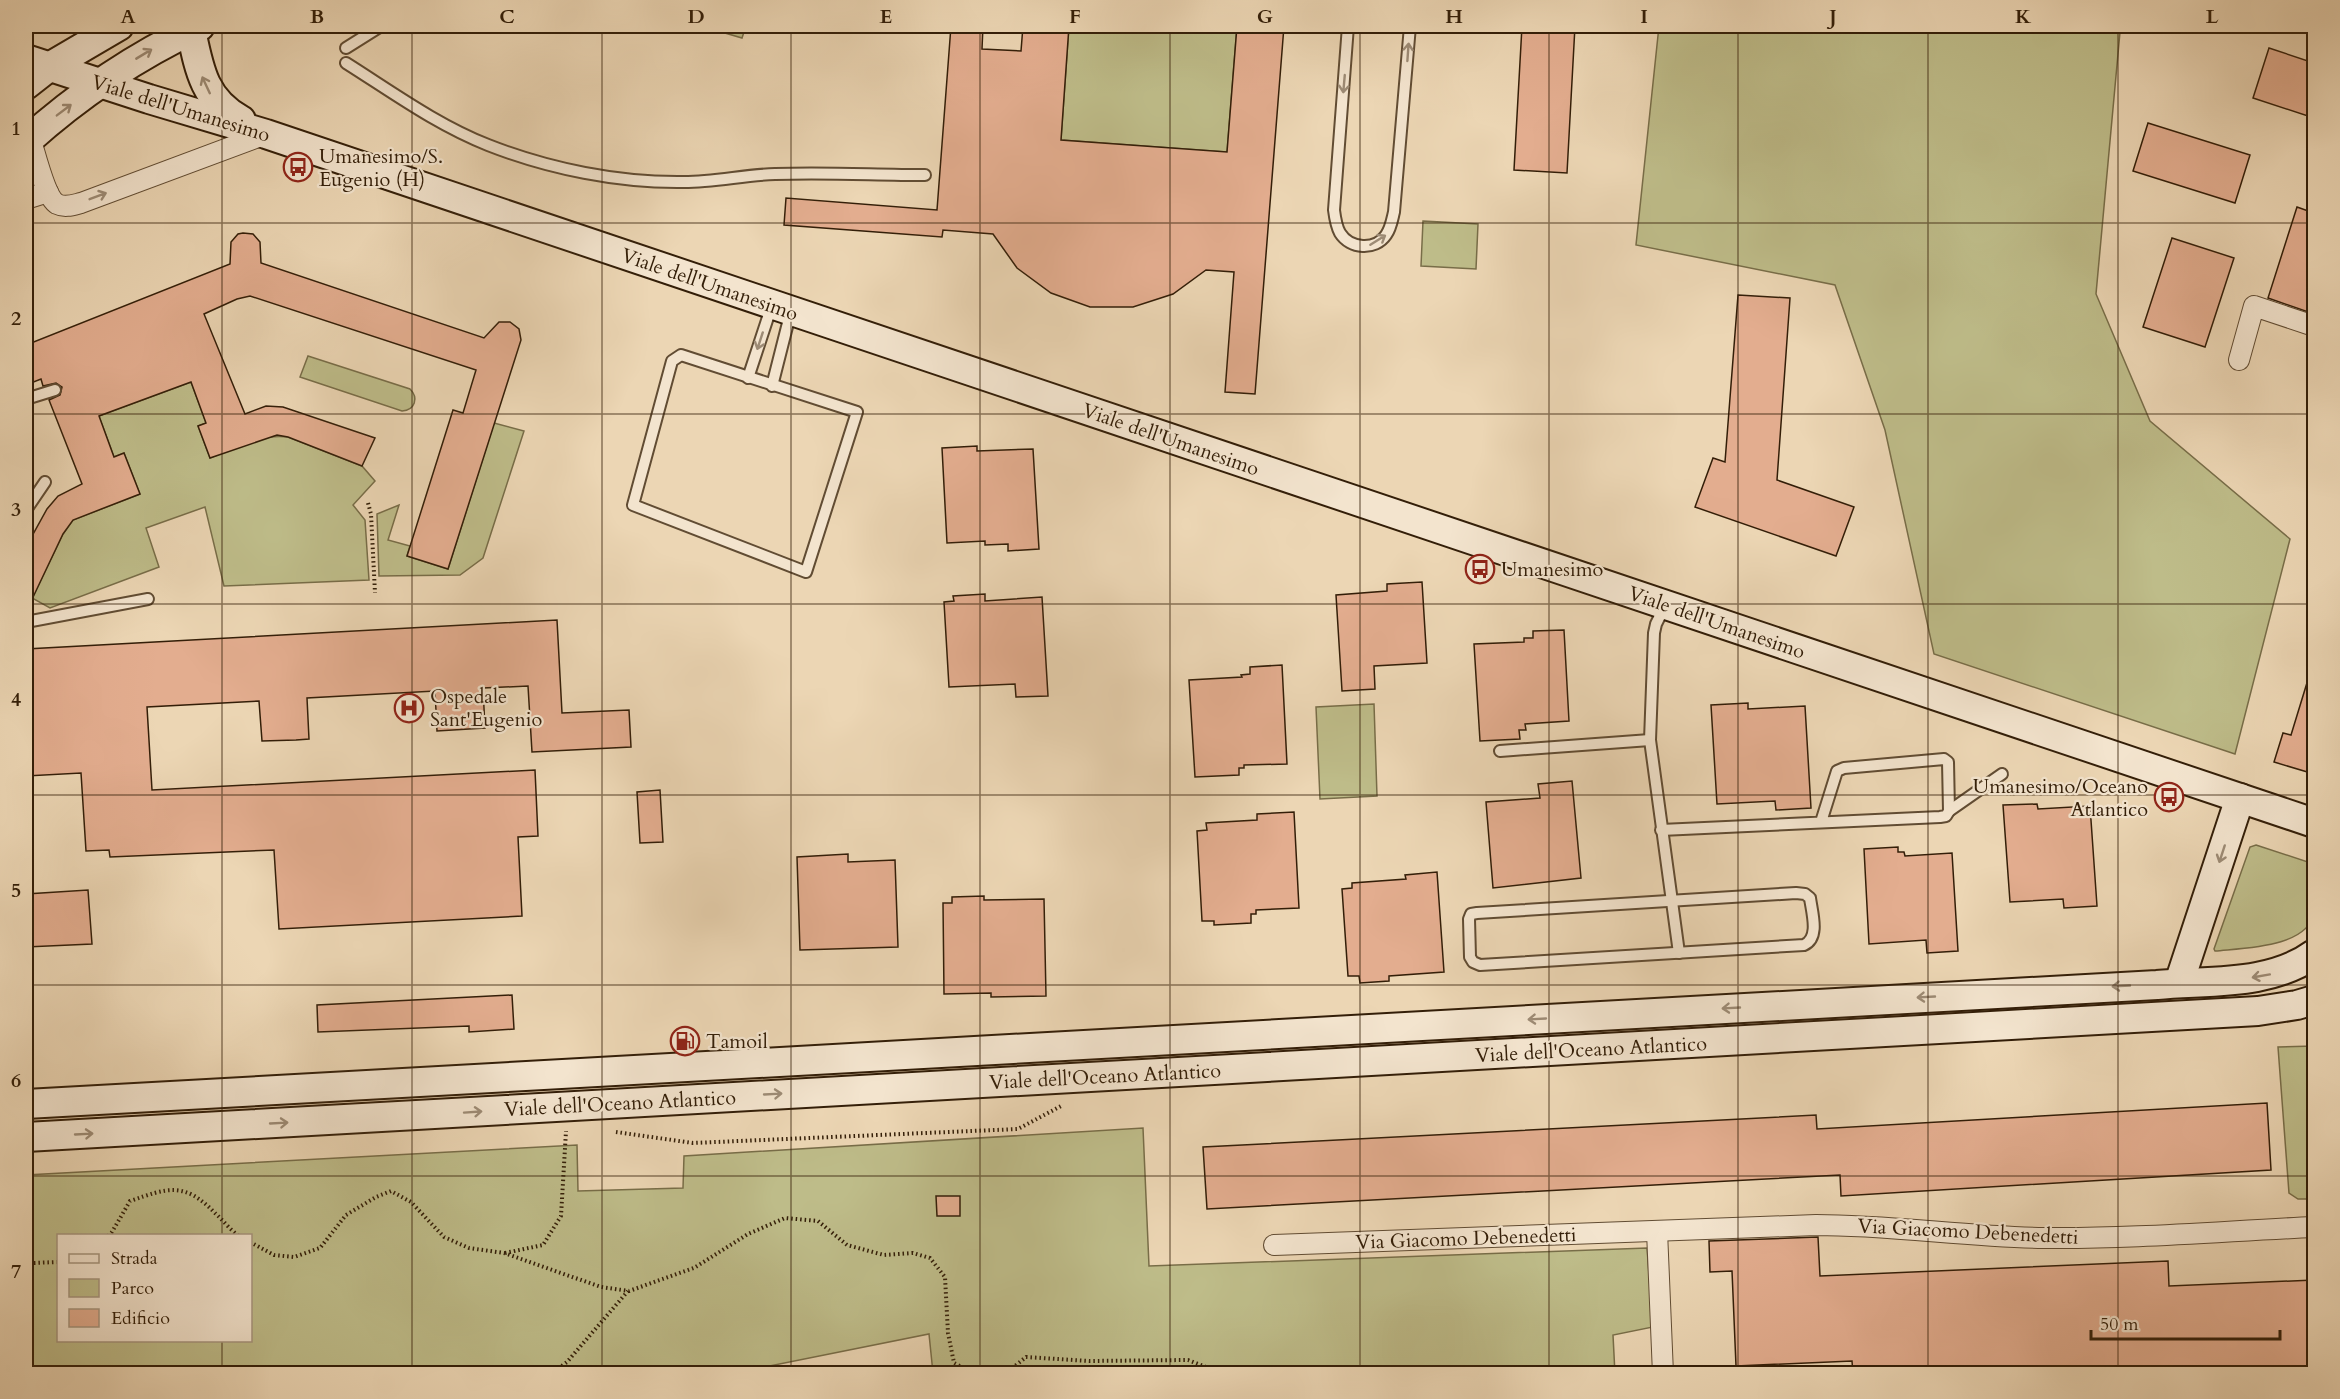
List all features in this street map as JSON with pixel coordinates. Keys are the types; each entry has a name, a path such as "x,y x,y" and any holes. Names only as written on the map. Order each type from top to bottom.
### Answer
{"main road":[{"path":"26,86 37,63 119,26"},
{"path":"28,140 99,83 148,52 195,28 201,72 212,96 229,114 266,134"},
{"name":"Viale dell'Umanesimo","path":"37,63 266,134 2314,823"},
{"path":"2179,982 2240,798"},
{"name":"Viale dell'Oceano Atlantico","path":"26,1104 2252,978 2300,964 2314,954"},
{"name":"Viale dell'Oceano Atlantico","path":"26,1137 2185,1015 2281,1008 2314,1000"}],"street":[{"path":"28,140 48,192 59,205 73,205 266,134"},
{"path":"26,199 48,192"},
{"path":"2238,360 2254,306 2314,326"},
{"name":"Via Giacomo Debenedetti","path":"1274,1245 1835,1225 2047,1238 2314,1227"},
{"path":"1657,1231 1663,1374"}],"lane":[{"path":"346,48 381,26"},
{"path":"1348,26 1334,210 1340,233 1352,244 1361,246 1378,243 1384,238 1395,212 1410,26"},
{"path":"346,63 429,115 487,145 548,164 582,171 643,181 683,182 790,174 926,176"},
{"path":"748,378 782,308"},
{"path":"772,386 782,308"},
{"path":"681,355 772,386 857,412 806,572 633,505 672,361 681,355"},
{"path":"26,399 56,390"},
{"path":"26,510 45,482"},
{"path":"26,622 148,599"},
{"path":"1666,605 1654,633 1650,740 1679,953"},
{"path":"1500,751 1650,740"},
{"path":"1821,822 1837,771 1844,768 1944,759 1950,767 1949,811"},
{"path":"1661,830 1940,817 1946,816 1949,811 2002,774"},
{"path":"1796,893 1806,894 1810,898 1814,937 1804,945 1679,953 1480,965 1473,962 1470,957 1471,914 1796,893"}],"path":[{"path":"368,503 371,514 375,593"},
{"path":"504,1253 543,1245 561,1216 566,1157 566,1106"},
{"path":"110,1234 129,1202 161,1191 182,1190 202,1199 237,1234"},
{"path":"252,1243 274,1255 294,1257 320,1248 346,1215 391,1191 411,1202 444,1237 469,1248 504,1253 601,1287 629,1291 694,1268 748,1234 785,1218 818,1221 847,1245 884,1255 913,1253 930,1257 945,1277 948,1333 954,1363 972,1373"},
{"path":"26,1260 33,1263 57,1262"},
{"path":"551,1374 567,1362 629,1291"},
{"path":"1005,1374 1026,1357 1089,1361 1188,1360 1224,1374"}],"green space":[{"path":"701,26 746,26 742,38"},
{"path":"1069,26 1237,26 1227,152 1061,140"},
{"path":"1659,26 2108,26 2120,32 2096,294 2150,421 2290,539 2235,754 1934,654 1885,430 1835,285 1636,245"},
{"path":"1423,221 1478,224 1476,269 1421,266"},
{"path":"308,356 410,389 415,400 413,406 402,411 300,377"},
{"path":"191,382 206,423 198,426 210,458 248,443 278,436 288,437 362,466 375,481 353,505 365,520 369,580 224,586 205,507 146,528 159,567 50,608 32,598 63,534 73,520 140,494 124,453 114,457 99,416"},
{"path":"494,423 524,431 483,558 460,575 379,576 377,514 399,505 388,540 410,546 407,556 448,569"},
{"path":"1374,704 1377,796 1320,799 1316,707"},
{"path":"2256,845 2314,864 2316,888 2314,912 2309,924 2300,933 2288,939 2257,947 2215,951 2250,847"},
{"path":"2314,1046 2314,1199 2298,1199 2289,1193 2278,1047"},
{"path":"1143,1128 1149,1266 1647,1248 1653,1327 1613,1335 1615,1374 933,1373 929,1334 730,1374 26,1374 26,1175 577,1145 578,1191 683,1188 684,1156"}],"building":[{"path":"951,26 983,26 982,49 1021,51 1023,26 1069,26 1061,140 1227,152 1237,26 1284,26 1255,394 1225,392 1234,272 1206,270 1173,294 1133,307 1090,307 1051,293 1017,268 993,234 943,230 942,237 784,225 786,198 937,210"},
{"path":"1522,26 1575,26 1567,173 1514,170"},
{"path":"2269,48 2314,63 2314,118 2253,98"},
{"path":"2148,123 2250,155 2235,203 2133,171"},
{"path":"2297,207 2314,213 2314,314 2268,298"},
{"path":"238,234 253,234 260,242 261,263 484,338 499,322 510,322 519,329 521,340 448,569 407,556 453,410 463,413 476,370 250,296 237,299 204,314 245,414 266,406 283,407 375,438 362,466 288,437 277,435 210,458 198,426 206,423 191,382 99,416 114,457 124,453 140,494 73,520 63,534 26,612 26,547 47,509 58,496 82,484 49,400 60,395 62,387 56,383 43,386 41,379 26,385 26,345 230,264 231,242"},
{"path":"2172,238 2234,258 2205,347 2143,327"},
{"path":"1738,295 1790,298 1777,480 1854,507 1836,556 1695,507 1713,458 1725,462"},
{"path":"977,446 977,451 1033,449 1039,549 1008,551 1008,544 985,545 985,541 947,543 942,448"},
{"path":"1422,582 1427,663 1374,666 1375,689 1342,691 1336,595 1387,591 1387,584"},
{"path":"985,594 985,601 1042,597 1048,696 1016,697 1015,684 949,687 944,602 954,601 953,596"},
{"path":"557,620 562,713 629,710 631,747 532,752 528,686 483,688 485,728 437,731 435,691 307,698 309,739 296,740 262,741 259,701 147,707 152,790 535,770 538,836 518,837 522,916 279,929 274,850 110,857 109,850 86,851 81,773 26,776 26,649"},
{"path":"1564,630 1569,721 1525,724 1526,730 1519,730 1520,739 1480,741 1474,644 1524,642 1524,638 1533,638 1533,631"},
{"path":"1282,665 1287,764 1244,765 1244,768 1239,768 1239,775 1195,777 1189,680 1242,677 1241,675 1250,674 1250,667"},
{"path":"2310,673 2314,674 2314,774 2274,762 2283,733 2291,735"},
{"path":"1748,703 1748,709 1805,706 1811,808 1776,810 1775,801 1717,804 1711,705"},
{"path":"1572,781 1581,878 1493,888 1486,802 1540,798 1538,784"},
{"path":"660,790 663,842 640,843 637,792"},
{"path":"2037,804 2038,809 2090,806 2097,906 2064,908 2063,899 2010,902 2003,805"},
{"path":"1294,812 1299,908 1256,910 1256,914 1251,914 1251,923 1214,925 1214,921 1202,921 1197,831 1207,830 1206,823 1257,820 1257,814"},
{"path":"1898,847 1898,852 1904,852 1905,856 1952,853 1958,951 1927,953 1926,940 1869,944 1864,849"},
{"path":"848,854 848,862 895,860 898,947 800,950 797,857"},
{"path":"1437,872 1444,972 1389,976 1389,981 1360,983 1359,976 1348,976 1342,889 1352,888 1352,883 1406,879 1405,875"},
{"path":"88,890 92,944 26,947 26,894"},
{"path":"984,896 984,900 1044,899 1046,996 991,997 991,993 944,994 943,903 952,903 952,897"},
{"path":"512,995 514,1029 469,1032 469,1026 318,1032 317,1005"},
{"path":"2267,1103 2271,1170 1841,1196 1840,1175 1207,1209 1203,1147 1816,1115 1817,1129"},
{"path":"936,1196 960,1196 960,1216 937,1216"},
{"path":"1818,1237 1820,1276 2168,1261 2169,1286 2314,1280 2314,1374 1853,1374 1852,1361 1736,1366 1732,1271 1710,1272 1709,1241"}],"place":[{"name":"Umanesimo/S. Eugenio (H)","path":"298,167"},
{"name":"Umanesimo","path":"1480,569"},
{"name":"Ospedale Sant'Eugenio","path":"409,708"},
{"name":"Umanesimo/Oceano Atlantico","path":"2169,797"},
{"name":"Tamoil","path":"685,1041"}]}
